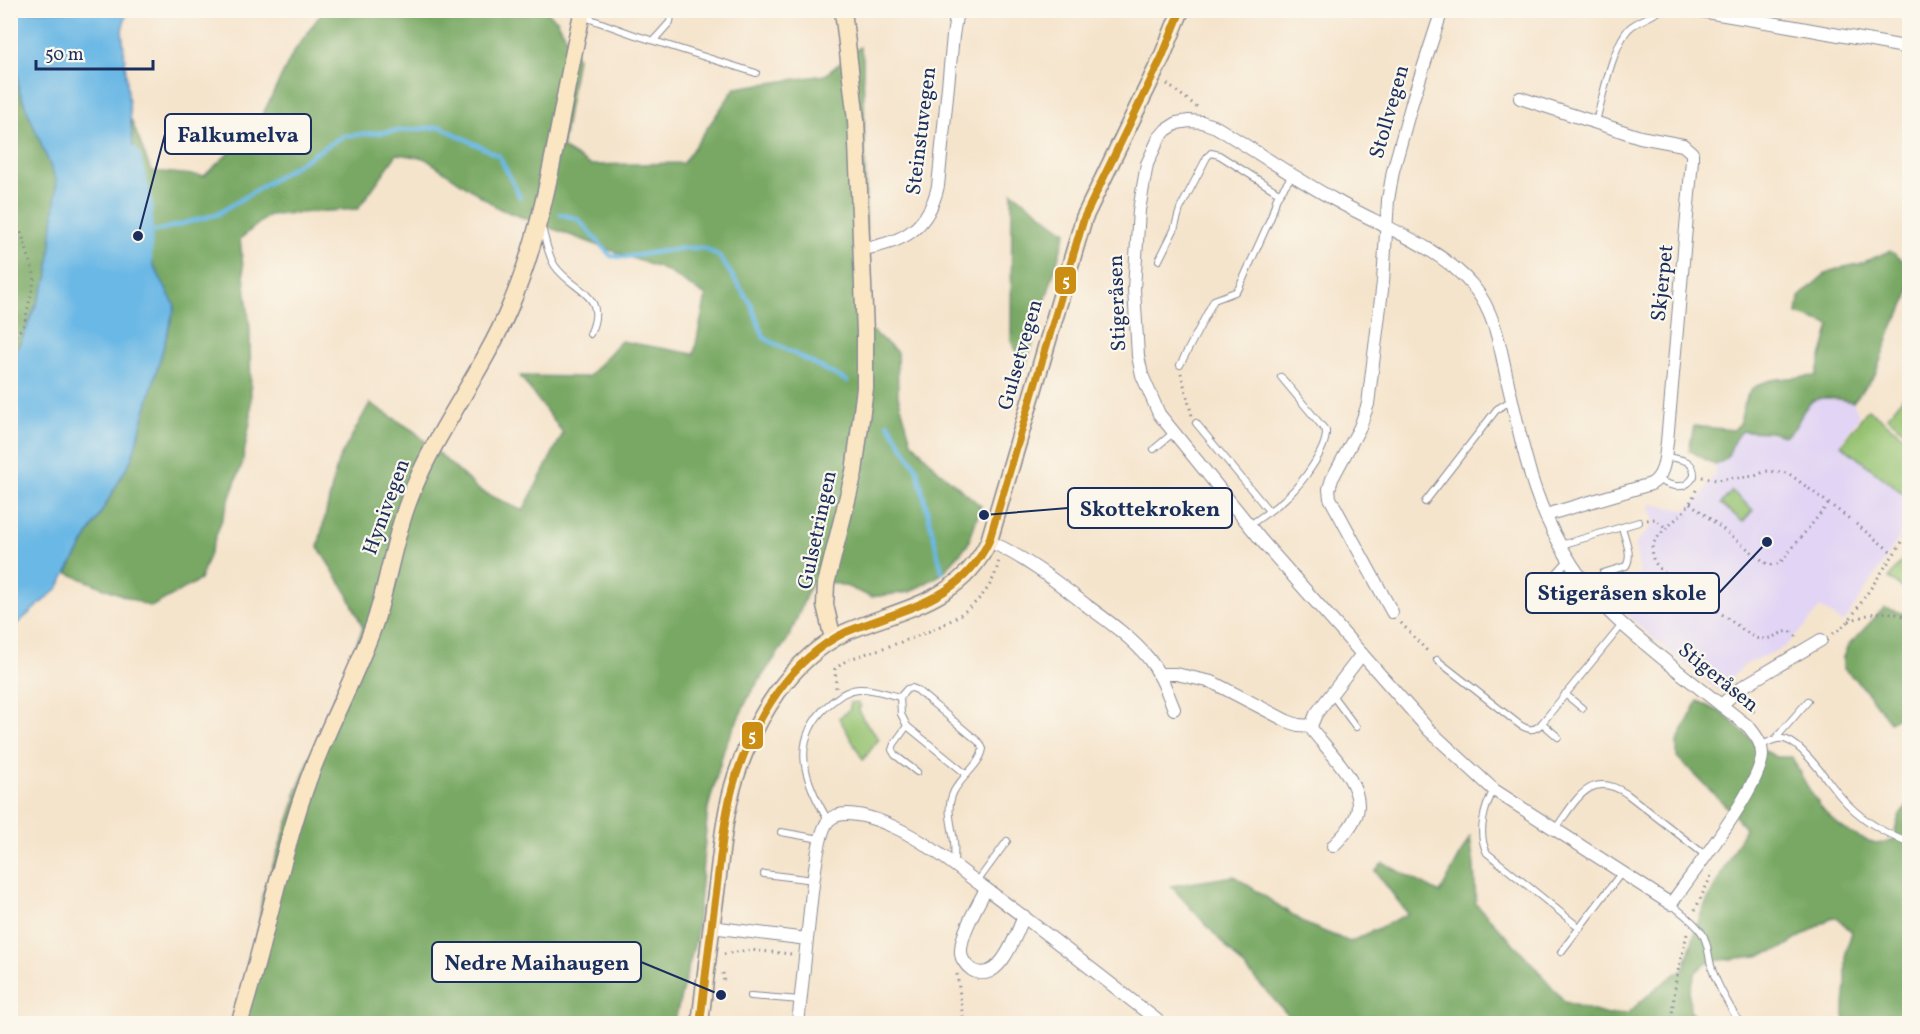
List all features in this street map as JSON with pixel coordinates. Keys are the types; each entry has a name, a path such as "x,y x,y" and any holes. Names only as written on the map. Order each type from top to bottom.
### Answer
{"street":[{"name":"Gulsetringen","path":"833,639 825,605 826,584 854,472 865,388 865,332 856,120 843,10"},
{"name":"Steinstuvegen","path":"862,249 897,241 910,233 928,216 934,203 938,186 952,36 957,10"},
{"name":"Gulsetvegen","path":"833,639 865,624 920,604 950,589 995,544 1084,218 1162,57 1181,10"},
{"name":"Stollvegen","path":"1387,226 1388,200 1393,171 1413,99 1442,10"},
{"path":"1695,10 1910,48"},
{"name":"Hynivegen","path":"239,1023 304,791 375,623 409,500 424,466 509,310 528,258 539,219 582,13"},
{"name":"Skjerpet","path":"1520,98 1640,137 1683,145 1692,153 1692,181 1665,457 1658,480"},
{"name":"Stigeråsen","path":"1189,120 1204,123 1228,135 1292,176 1387,226 1419,244 1457,271 1483,299 1500,345 1527,464 1546,515 1569,559 1595,596 1623,624 1749,727 1761,745 1760,768 1753,782 1736,812 1671,904 1494,790 1429,730 1249,525 1173,433 1159,414 1149,393 1138,356 1134,290 1139,210 1147,164 1159,138 1166,130 1177,123 1189,120"},
{"path":"1387,226 1382,292 1368,404 1360,427 1329,489 1330,498 1392,612"},
{"path":"1546,515 1634,490 1658,480"},
{"path":"995,544 1058,583 1143,652 1159,674 1174,709"},
{"path":"700,1023 728,810 736,777 747,747 782,685 803,662 833,639"},
{"path":"1722,705 1742,687 1821,640"},
{"path":"1311,726 1316,714 1362,654"},
{"path":"1159,674 1182,675 1212,682 1287,721 1311,726 1353,783 1358,794 1359,804 1353,823 1333,846"},
{"path":"798,1023 819,839 828,820 847,814 872,817 896,828 954,866 1024,916 1161,1023"},
{"path":"982,886 963,941 961,955 967,966 980,973 990,972 1001,962 1024,916"},
{"path":"711,927 807,939"}],"lane":[{"path":"654,40 670,22 672,10"},
{"path":"1596,122 1606,84 1623,37 1631,27 1661,10"},
{"path":"582,13 635,35 756,73"},
{"path":"1159,260 1174,230 1180,209 1211,153 1219,155 1279,193"},
{"path":"1180,365 1214,300 1235,292 1239,288 1271,217 1279,193 1292,176"},
{"path":"539,219 556,267 593,302 596,319 590,334"},
{"path":"1249,525 1287,498 1316,459 1326,437 1326,431 1281,377"},
{"path":"1425,502 1497,410 1512,400"},
{"path":"1196,423 1269,511"},
{"path":"1154,449 1173,433"},
{"path":"1658,480 1677,487 1688,484 1694,476 1694,467 1684,459 1665,457"},
{"path":"1561,545 1639,522"},
{"path":"1603,573 1626,566 1629,562 1630,556 1622,527"},
{"path":"1534,598 1569,559"},
{"path":"1437,660 1520,725 1532,730 1542,723 1623,624"},
{"path":"828,820 814,797 807,779 805,745 818,715 839,696 850,690 862,688 900,697"},
{"path":"954,866 954,842 949,811 955,790 982,754 983,749 980,743 917,690 907,689 900,697 899,705 907,726 966,774"},
{"path":"1565,694 1582,708"},
{"path":"1332,695 1356,727"},
{"path":"1761,745 1776,738 1808,701"},
{"path":"1542,723 1558,737"},
{"path":"907,726 892,750 917,772"},
{"path":"1776,738 1787,739 1796,746 1858,814 1874,827 1910,843"},
{"path":"1556,828 1586,789 1594,785 1606,784 1617,787 1627,794 1705,855"},
{"path":"1494,790 1485,804 1483,813 1484,847 1487,853 1580,928"},
{"path":"781,832 819,839"},
{"path":"982,886 1007,841"},
{"path":"1561,952 1622,871"},
{"path":"764,874 815,880"},
{"path":"1671,904 1701,932 1717,982 1740,1023"},
{"path":"751,996 801,1000"}],"path":[{"path":"1164,81 1203,111 1206,115 1204,123"},
{"path":"10,211 22,236 35,277 24,325 10,342"},
{"path":"1180,365 1189,408 1196,423"},
{"path":"1694,476 1716,480 1755,476 1766,471 1788,473 1851,520"},
{"path":"1697,485 1690,503 1678,518 1656,538 1652,550 1655,564 1755,638 1764,640 1790,630 1807,648"},
{"path":"1690,503 1767,564 1774,566 1780,563 1829,503"},
{"path":"1639,522 1655,519 1666,528"},
{"path":"1856,524 1893,553"},
{"path":"1821,640 1848,622 1910,530"},
{"path":"839,696 834,674 839,664 943,625 968,610 997,570 995,544"},
{"path":"1848,622 1873,612 1884,611 1899,614 1910,620"},
{"path":"1392,612 1419,645 1437,660"},
{"path":"719,954 749,950 806,955"},
{"path":"961,955 957,980 964,1023"}],"shaded area":[{"path":"1820,398 1853,402 1859,416 1840,444 1909,498 1909,523 1845,621 1841,622 1820,607 1805,627 1783,648 1746,664 1718,690 1622,610 1601,584 1640,574 1635,545 1654,523 1650,504 1687,510 1702,495 1715,473 1715,465 1723,463 1737,435 1743,431 1750,431 1785,436 1790,433 1805,407"}],"green space":[{"path":"12,10 19,90 57,182 48,277 17,351 11,360 10,11"},
{"path":"323,11 546,11 557,20 577,57 562,148 590,165 683,163 735,88 825,75 860,47 863,58 868,327 897,352 898,396 911,441 938,470 981,506 968,544 942,574 910,592 871,597 820,579 811,583 790,636 751,692 725,746 708,808 696,938 674,1023 234,1023 256,952 262,897 297,796 295,795 363,628 347,593 318,547 338,461 370,403 414,431 479,490 523,511 563,433 520,376 588,377 621,341 694,354 706,296 667,271 500,209 424,158 397,154 358,209 269,215 240,239 250,329 251,417 242,464 200,580 151,607 67,573 132,458 175,306 138,236 131,119 151,171 204,176 256,128 293,53"},
{"path":"1012,192 1066,232 1025,369 1011,340"},
{"path":"1890,251 1904,261 1909,269 1907,301 1894,323 1875,375 1853,402 1829,398 1816,400 1810,403 1794,428 1784,436 1770,432 1743,431 1734,440 1726,458 1715,465 1689,450 1694,426 1734,430 1740,422 1748,394 1755,387 1784,378 1816,376 1830,325 1797,314 1799,297 1824,275"},
{"path":"1908,391 1910,392 1909,435 1887,417"},
{"path":"1868,409 1909,440 1909,498 1841,445"},
{"path":"1732,491 1753,510 1743,522 1721,504"},
{"path":"1909,550 1909,593 1889,578"},
{"path":"1884,608 1909,615 1909,709 1890,722 1862,686 1843,668 1843,657 1848,646"},
{"path":"1698,701 1722,713 1765,751 1777,757 1792,757 1812,795 1830,817 1853,834 1876,843 1893,839 1899,816 1909,804 1909,1023 1848,1023 1844,1017 1846,951 1852,932 1837,918 1832,917 1781,949 1758,956 1712,961 1704,965 1696,972 1689,992 1690,1010 1697,1023 1289,1023 1286,1013 1171,886 1234,876 1308,925 1350,942 1408,914 1375,871 1383,863 1440,893 1470,837 1476,904 1565,1002 1607,1015 1628,1013 1684,968 1702,911 1745,828 1677,757 1677,742"},
{"path":"859,702 861,707 858,708 863,719 879,739 863,760 839,718 850,709 850,703"}],"water":[{"path":"12,11 127,11 122,30 135,168 138,236 175,306 132,458 58,588 11,629 11,360 17,351 48,277 57,182 19,90"}],"waterway":[{"path":"138,236 218,214 343,136 441,127 499,156 520,197"},
{"path":"127,159 139,205 138,276"},
{"path":"560,214 578,219 611,256 625,257 684,248 704,248 719,256 751,304 764,338 847,381"},
{"path":"888,423 917,469 942,571"}],"transit line":[{"name":"5","path":"700,1024 726,819 736,776 753,733 777,693 808,658 846,632 909,609 946,590 962,578 977,561 989,541 1084,218 1162,57 1181,10"}],"place":[{"name":"Falkumelva","path":"138,236"},
{"name":"Skottekroken","path":"984,515"},
{"name":"Stigeråsen skole","path":"1767,542"},
{"name":"Nedre Maihaugen","path":"721,995"}]}
